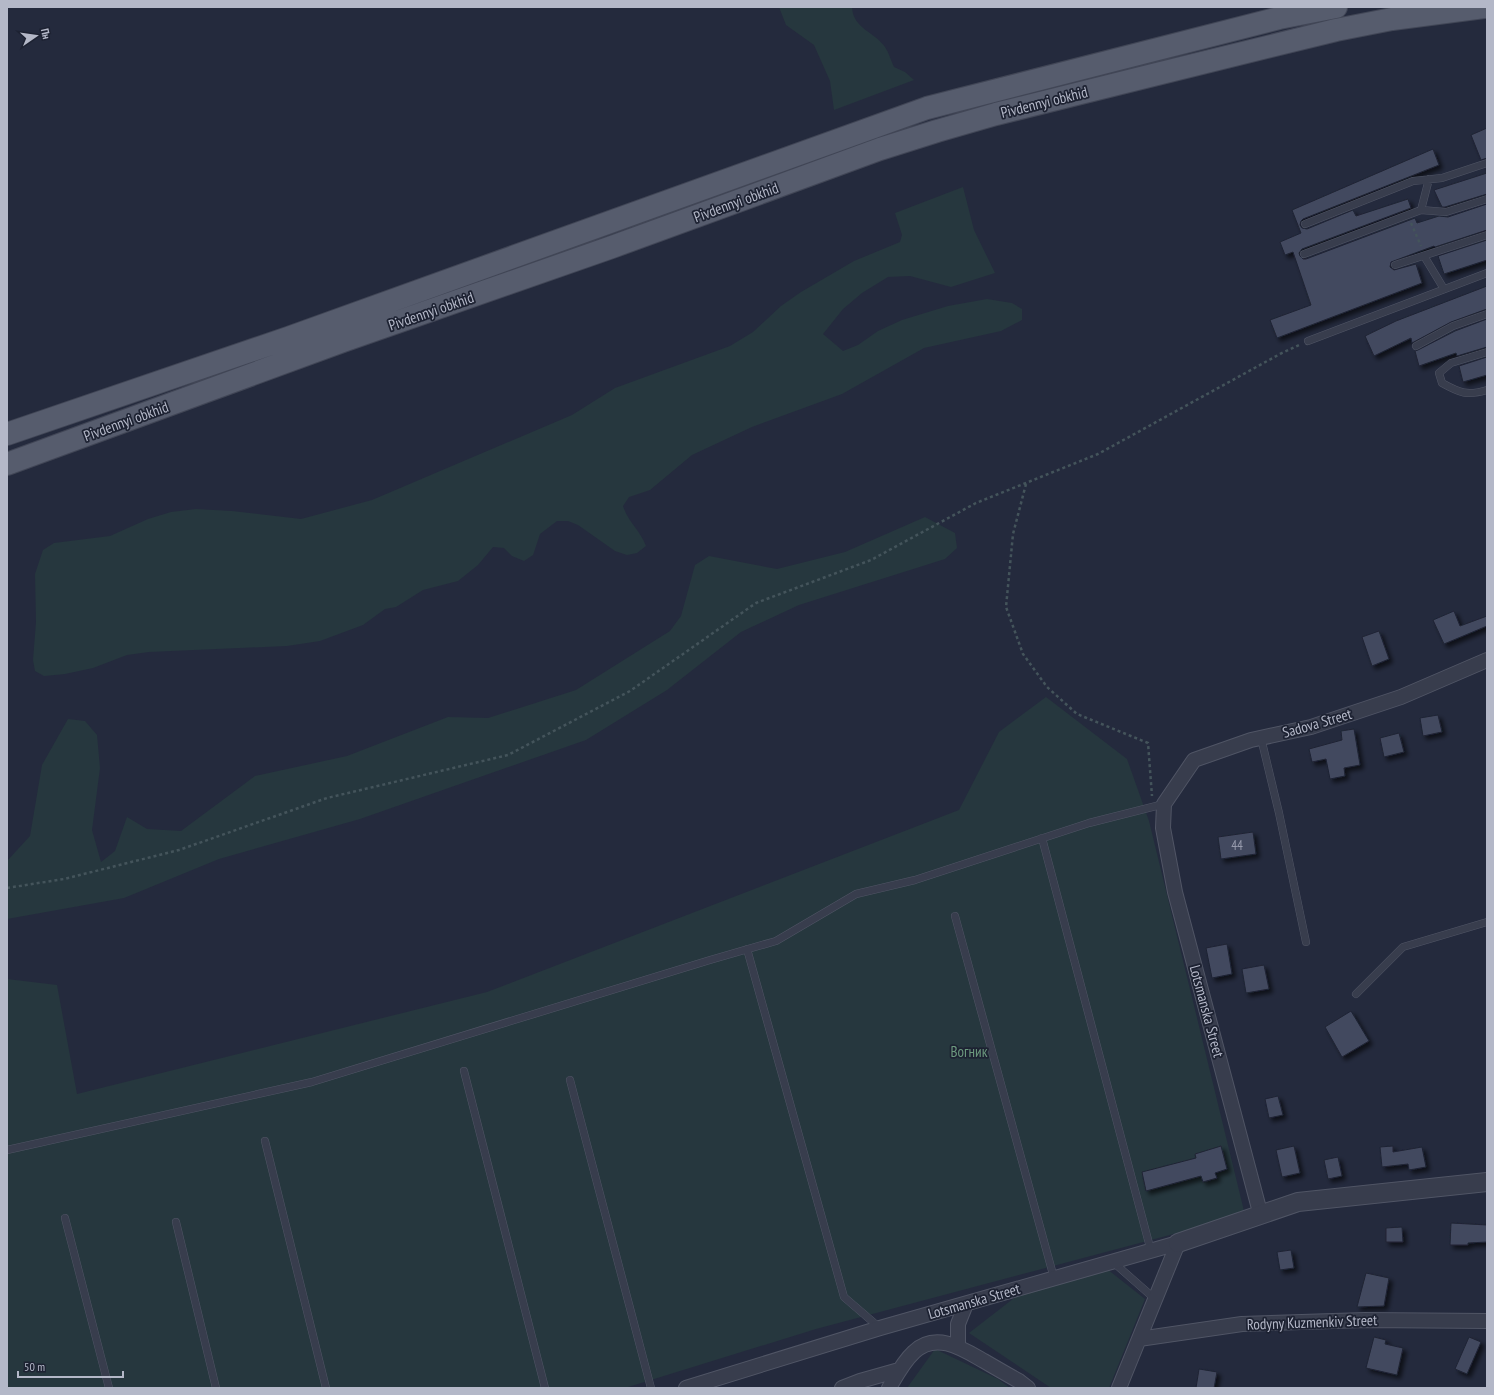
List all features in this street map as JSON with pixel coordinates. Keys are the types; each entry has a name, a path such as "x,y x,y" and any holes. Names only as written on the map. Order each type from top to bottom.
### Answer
{"main road":[{"name":"Pivdennyi obkhid","path":"7,434 288,338 927,108 1279,18 1336,7"},
{"name":"Pivdennyi obkhid","path":"7,464 343,342 612,247 880,149 937,131 996,114 1153,74 1336,30 1392,19 1484,7"}],"street":[{"name":"Sadova Street","path":"1158,806 1194,760 1251,740 1311,727 1401,697 1487,660"},
{"name":"Lotsmanska Street","path":"1158,806 1175,892 1261,1216"},
{"name":"Lotsmanska Street","path":"686,1388 880,1328 1178,1243 1261,1216 1298,1202 1487,1182"},
{"path":"1120,1388 1178,1243"},
{"path":"958,1346 958,1324 966,1304"},
{"name":"Rodyny Kuzmenkiv Street","path":"1139,1339 1242,1324 1365,1320 1487,1321"},
{"path":"889,1388 899,1370 914,1351 928,1344 943,1342 958,1346 1020,1381 1028,1388"},
{"path":"842,1388 860,1381 899,1370"}],"lane":[{"path":"1305,224 1413,181 1442,178 1487,163"},
{"path":"1421,210 1429,179"},
{"path":"1304,254 1421,210 1446,212 1487,199"},
{"path":"1395,265 1487,235"},
{"path":"1424,256 1444,289"},
{"path":"1308,341 1487,273"},
{"path":"1416,346 1453,326 1487,314"},
{"path":"1487,352 1451,363 1439,373 1442,383 1457,392 1474,394 1487,390"},
{"path":"1261,738 1279,813 1306,942"},
{"path":"7,1150 312,1082 776,941 856,894 915,880 1089,823 1158,806"},
{"path":"1042,838 1151,1251"},
{"path":"955,916 1054,1278"},
{"path":"1356,994 1403,947 1487,922"},
{"path":"747,950 844,1297 880,1328"},
{"path":"464,1071 545,1388"},
{"path":"570,1080 651,1388"},
{"path":"265,1141 326,1388"},
{"path":"65,1218 109,1388"},
{"path":"176,1222 216,1388"},
{"path":"1113,1261 1155,1299"}],"path":[{"path":"1408,215 1424,256"},
{"path":"7,888 64,879 179,850 327,798 508,755 630,691 756,603 871,560 976,503 1098,454 1280,354 1308,341"},
{"path":"1026,483 1013,534 1006,608 1023,654 1048,687 1077,714 1148,742 1158,806"}],"green space":[{"path":"779,7 852,7 856,20 881,42 888,52 894,67 905,72 914,80 834,110 830,81 814,45 786,25"},
{"path":"963,187 974,230 995,273 951,287 910,276 888,277 862,293 843,309 823,334 843,351 858,345 878,331 902,320 948,306 987,299 1012,303 1022,309 1022,320 1001,331 924,348 842,394 752,427 692,455 650,490 629,497 623,506 625,512 641,535 646,546 637,553 627,555 615,551 578,525 568,521 557,521 540,534 533,555 524,561 512,556 504,548 493,547 478,565 458,581 423,590 396,607 385,609 363,625 320,641 287,646 149,652 127,655 93,668 65,674 44,676 35,671 33,660 36,622 35,574 43,550 54,543 110,536 148,519 171,512 196,509 232,511 301,519 372,500 572,415 615,388 730,346 753,332 781,306 801,292 854,261 900,242 902,235 895,213"},
{"path":"925,517 955,533 957,548 945,559 799,605 741,632 667,690 586,740 360,819 219,859 124,898 7,919 7,861 30,836 42,765 68,719 85,721 97,735 100,768 92,830 101,862 115,851 127,817 147,829 181,831 255,776 347,756 448,717 488,718 576,690 670,631 681,616 695,565 709,556 777,569 845,552"},
{"name":"Вогник","path":"1046,697 1127,759 1149,821 1245,1215 816,1329 625,1388 7,1388 7,979 57,985 77,1094 487,992 959,810 999,732"},
{"path":"1107,1269 1145,1299 1109,1388 1051,1388 969,1333 1018,1295"},
{"path":"935,1349 998,1379 1010,1388 907,1388"}],"building":[{"path":"1487,128 1487,158 1481,160 1471,135"},
{"path":"1433,149 1439,165 1303,219 1300,225 1302,228 1307,229 1353,210 1356,216 1408,199 1411,208 1302,249 1299,253 1300,256 1303,259 1306,259 1415,218 1417,223 1439,216 1448,217 1487,204 1487,230 1435,247 1434,246 1391,262 1390,267 1394,270 1416,264 1422,283 1277,338 1270,320 1311,305 1293,252 1285,255 1280,242 1301,233 1292,210"},
{"path":"1487,173 1487,194 1442,207 1434,190"},
{"path":"1487,240 1487,260 1444,274 1438,256"},
{"path":"1487,286 1487,309 1451,322 1412,343 1411,338 1374,356 1365,336 1396,321"},
{"path":"1487,319 1487,347 1457,356 1456,353 1419,366 1415,351 1455,331"},
{"path":"1487,357 1487,375 1463,382 1459,366"},
{"path":"1454,611 1460,626 1487,616 1487,626 1444,644 1433,620"},
{"path":"1379,631 1389,659 1372,666 1362,637"},
{"path":"1438,715 1442,732 1423,736 1420,718"},
{"path":"1354,729 1360,765 1344,768 1345,776 1330,779 1326,759 1312,762 1309,749 1342,740 1341,731"},
{"path":"1399,733 1404,752 1384,757 1380,738"},
{"path":"1253,832 1256,854 1221,859 1218,837"},
{"path":"1227,944 1232,974 1212,978 1206,948"},
{"path":"1264,965 1269,989 1246,993 1242,969"},
{"path":"1351,1011 1369,1041 1342,1057 1325,1027"},
{"path":"1278,1096 1283,1115 1269,1118 1265,1099"},
{"path":"1221,1146 1227,1169 1215,1173 1217,1178 1203,1182 1201,1176 1146,1191 1142,1172 1196,1158 1195,1154"},
{"path":"1294,1146 1300,1173 1282,1177 1276,1150"},
{"path":"1393,1146 1393,1152 1422,1147 1426,1167 1409,1170 1408,1164 1382,1167 1380,1147"},
{"path":"1338,1157 1342,1176 1328,1179 1324,1160"},
{"path":"1451,1223 1487,1225 1487,1242 1468,1243 1468,1245 1450,1245"},
{"path":"1402,1227 1403,1242 1386,1242 1386,1228"},
{"path":"1291,1250 1294,1268 1280,1270 1277,1252"},
{"path":"1366,1273 1389,1278 1384,1306 1357,1307"},
{"path":"1374,1337 1386,1340 1385,1344 1403,1348 1397,1375 1366,1368"},
{"path":"1469,1337 1481,1342 1467,1374 1455,1369"},
{"path":"1199,1369 1217,1372 1214,1388 1196,1388"}]}
